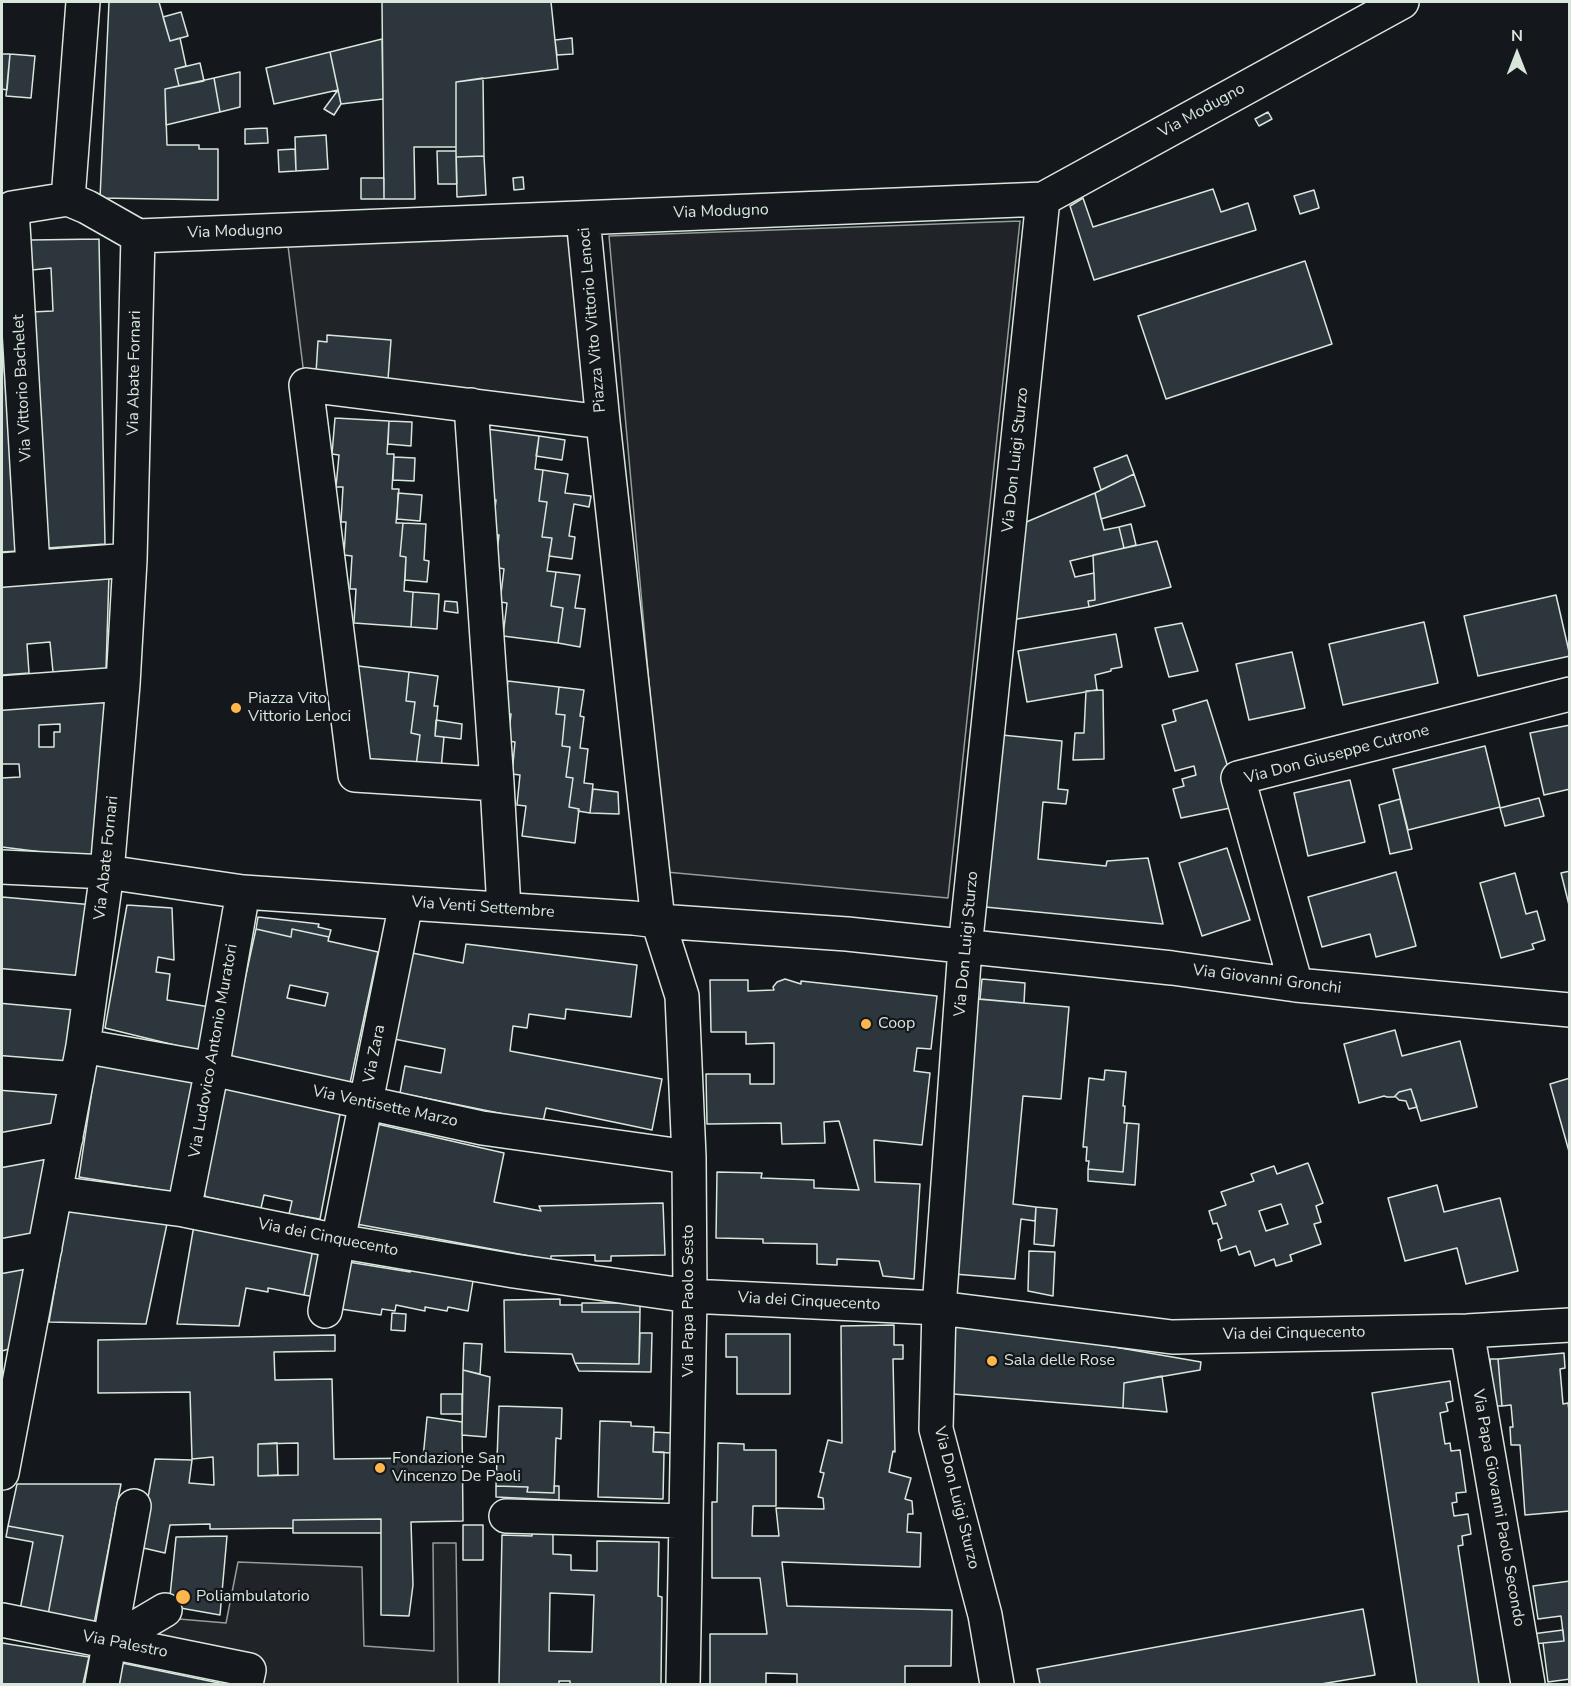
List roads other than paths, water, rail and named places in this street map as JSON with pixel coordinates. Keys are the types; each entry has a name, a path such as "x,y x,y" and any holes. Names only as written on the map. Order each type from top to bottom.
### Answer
{"street":[{"path":"68,199 83,2"},
{"name":"Via Modugno","path":"138,236 1043,199 1402,2"},
{"path":"7,211 68,199 87,207 138,236"},
{"name":"Via Don Luigi Sturzo","path":"997,1684 985,1615 936,1429 939,1308 965,948 1043,199"},
{"name":"Via Vittorio Bachelet","path":"7,211 17,568"},
{"name":"Piazza Vito Vittorio Lenoci","path":"583,218 658,921"},
{"name":"Via Abate Fornari","path":"2,1473 12,1364 45,1248 56,1193 83,1046 107,872 123,684 130,560 138,236"},
{"name":"Piazza Vito Vittorio Lenoci","path":"496,784 355,775 306,385 603,422"},
{"path":"471,405 504,909"},
{"path":"17,568 130,560"},
{"path":"2,693 123,684"},
{"name":"Via Don Giuseppe Cutrone","path":"1296,985 1238,778 1569,694"},
{"name":"Via Venti Settembre","path":"2,867 107,872 243,892 847,934 965,948"},
{"name":"Via Ludovico Antonio Muratori","path":"184,1210 212,1069 243,892"},
{"name":"Via Zara","path":"325,1311 406,903"},
{"name":"Via Papa Paolo Sesto","path":"658,921 682,996 689,1157 690,1296 683,1684"},
{"name":"Via Giovanni Gronchi","path":"965,948 1172,968 1296,985 1569,1010"},
{"path":"2,986 90,994"},
{"name":"Via Ventisette Marzo","path":"83,1046 212,1069 482,1128 689,1157"},
{"path":"2,1072 77,1079"},
{"path":"2,1150 66,1138"},
{"name":"Via dei Cinquecento","path":"56,1193 184,1210 514,1271 690,1296 939,1308 1172,1337 1467,1331 1569,1325"},
{"path":"2,1256 45,1248"},
{"name":"Via Papa Giovanni Paolo Secondo","path":"1467,1331 1528,1684"},
{"path":"102,1684 134,1506"},
{"path":"506,1516 686,1521"},
{"path":"111,1642 165,1610"},
{"name":"Via Palestro","path":"2,1620 111,1642 247,1677"}],"place":[{"name":"Piazza Vito Vittorio Lenoci","path":"236,708"},
{"name":"Coop","path":"866,1024"},
{"name":"Sala delle Rose","path":"992,1361"},
{"name":"Fondazione San Vincenzo De Paoli","path":"380,1468"},
{"name":"Poliambulatorio","path":"183,1597"}]}
